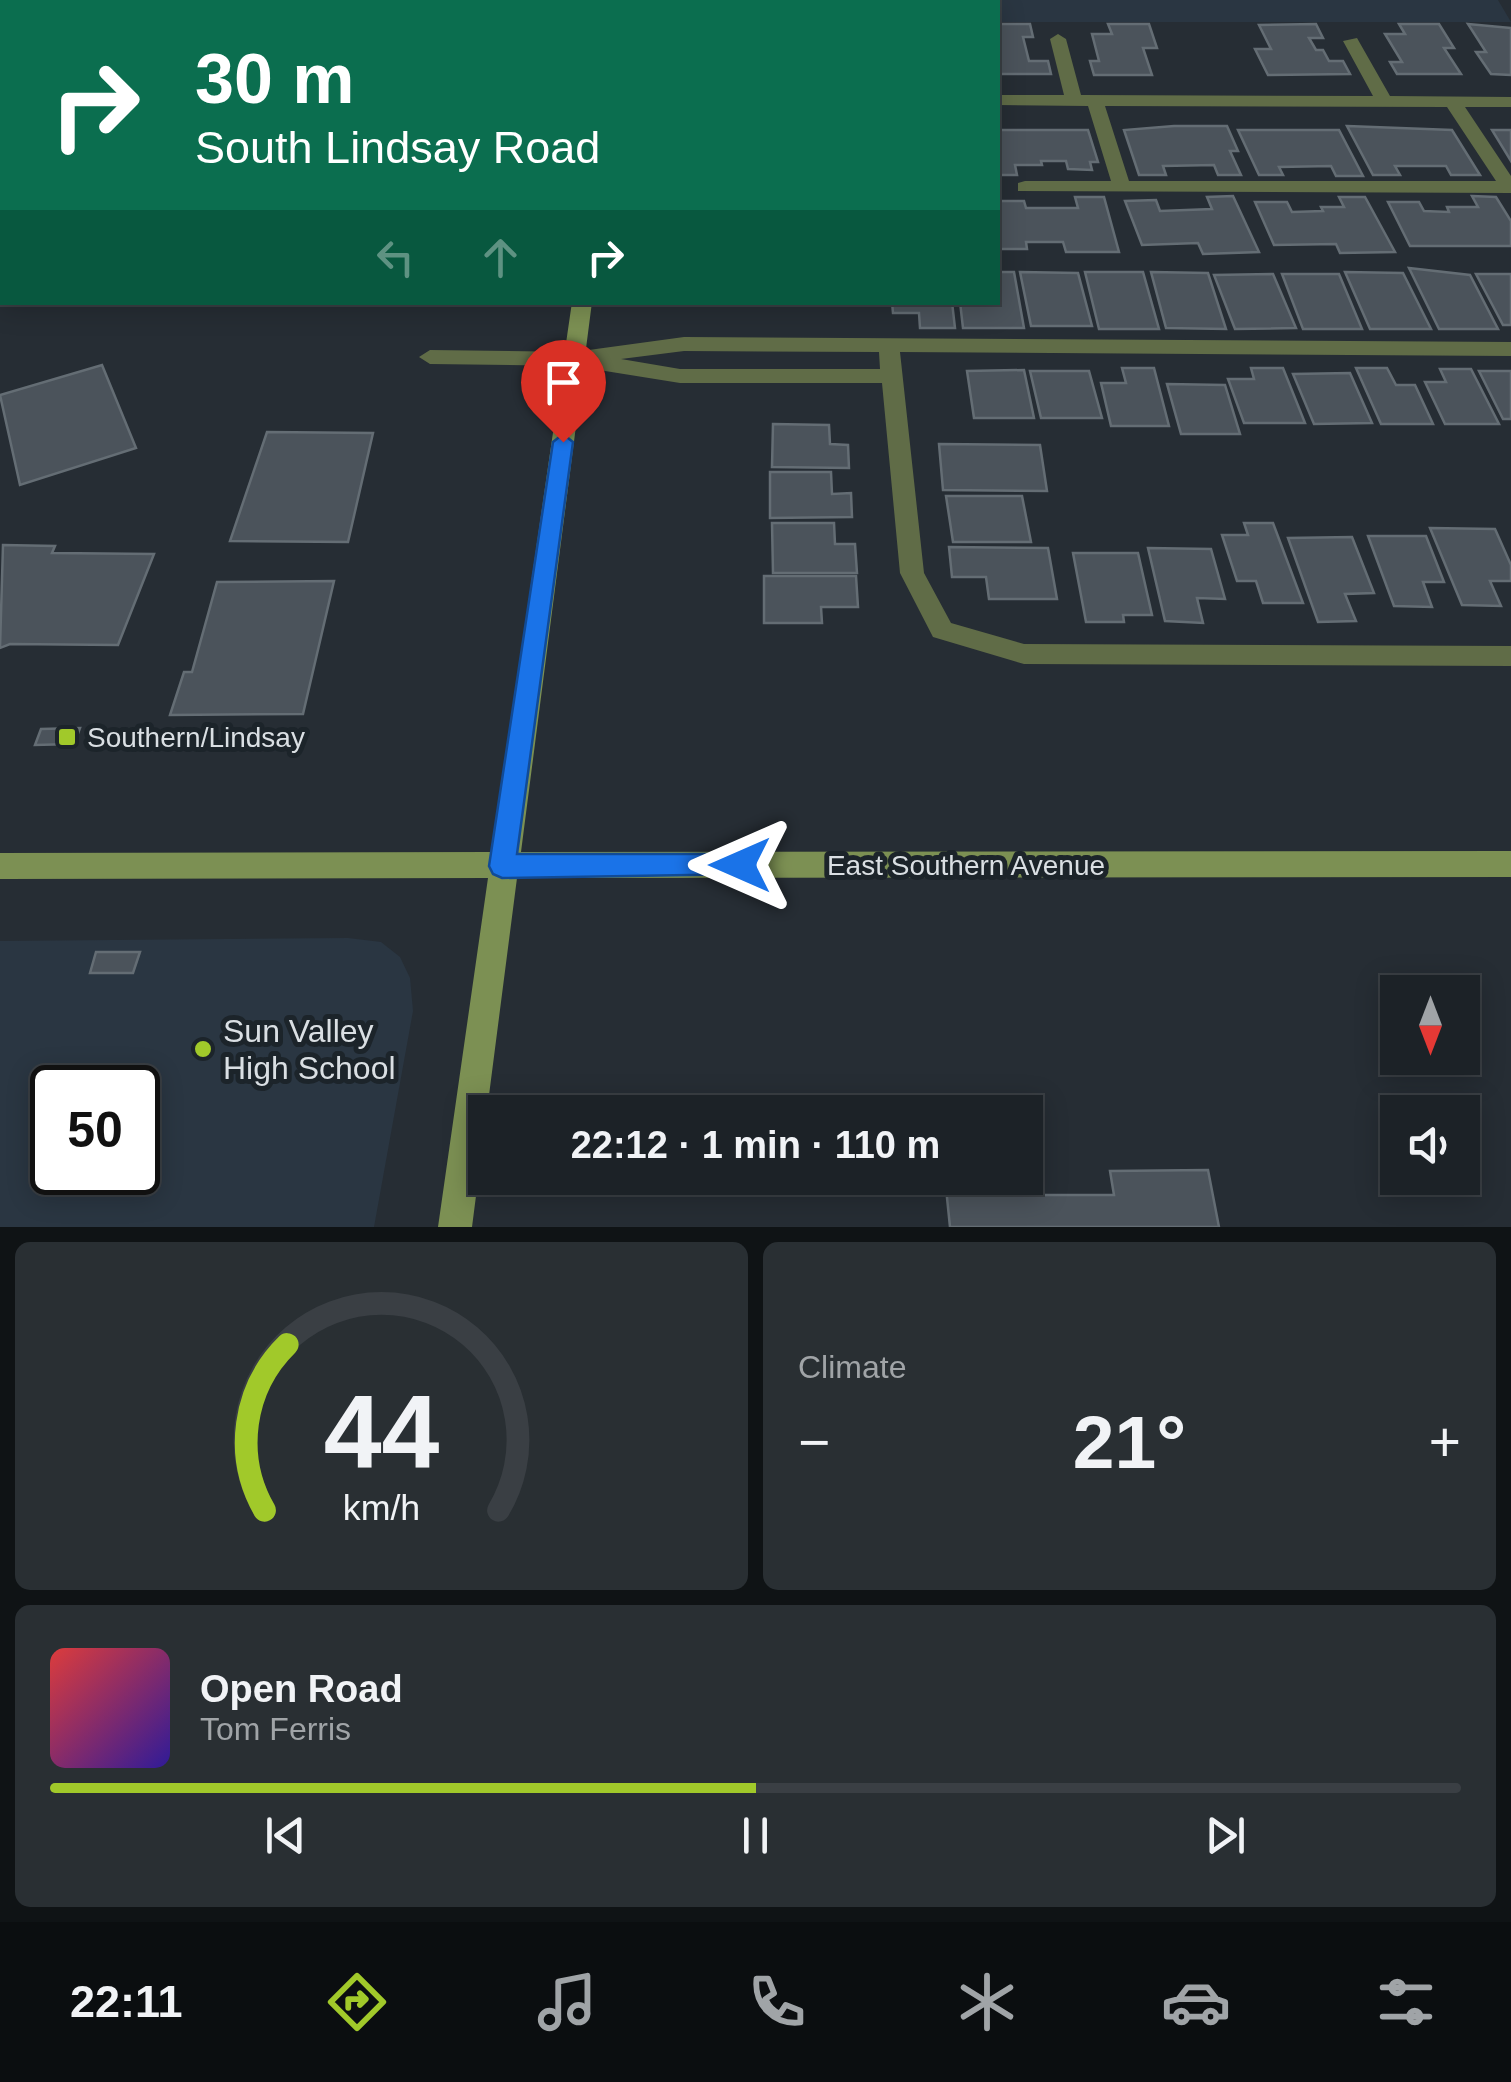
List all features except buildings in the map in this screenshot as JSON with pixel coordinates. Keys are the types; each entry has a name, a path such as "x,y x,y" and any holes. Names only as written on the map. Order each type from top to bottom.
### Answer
{"main road":[{"path":"455,1227 582,305"},
{"name":"East Southern Avenue","path":"0,866 1511,864"}],"street":[{"path":"1058,39 1074,100"},
{"path":"1350,41 1384,101"},
{"path":"1000,100 1511,102"},
{"path":"1095,100 1122,187"},
{"path":"1452,101 1510,187"},
{"path":"1025,187 1510,187"},
{"path":"574,359 684,344 1511,349"},
{"path":"890,348 912,573 942,630 1024,654 1511,656"},
{"path":"430,357 574,359 680,376 892,376"}],"shaded area":[{"path":"1000,0 1498,0 1511,22 1000,22"},
{"name":"Sun Valley High School","path":"348,938 381,942 400,957 410,978 413,1011 374,1227 0,1227 0,941"}],"place":[{"name":"Southern/Lindsay","path":"67,737"},
{"name":"Sun Valley High School","path":"203,1049"}],"route":[{"path":"563,442 502,866 740,865"}]}
